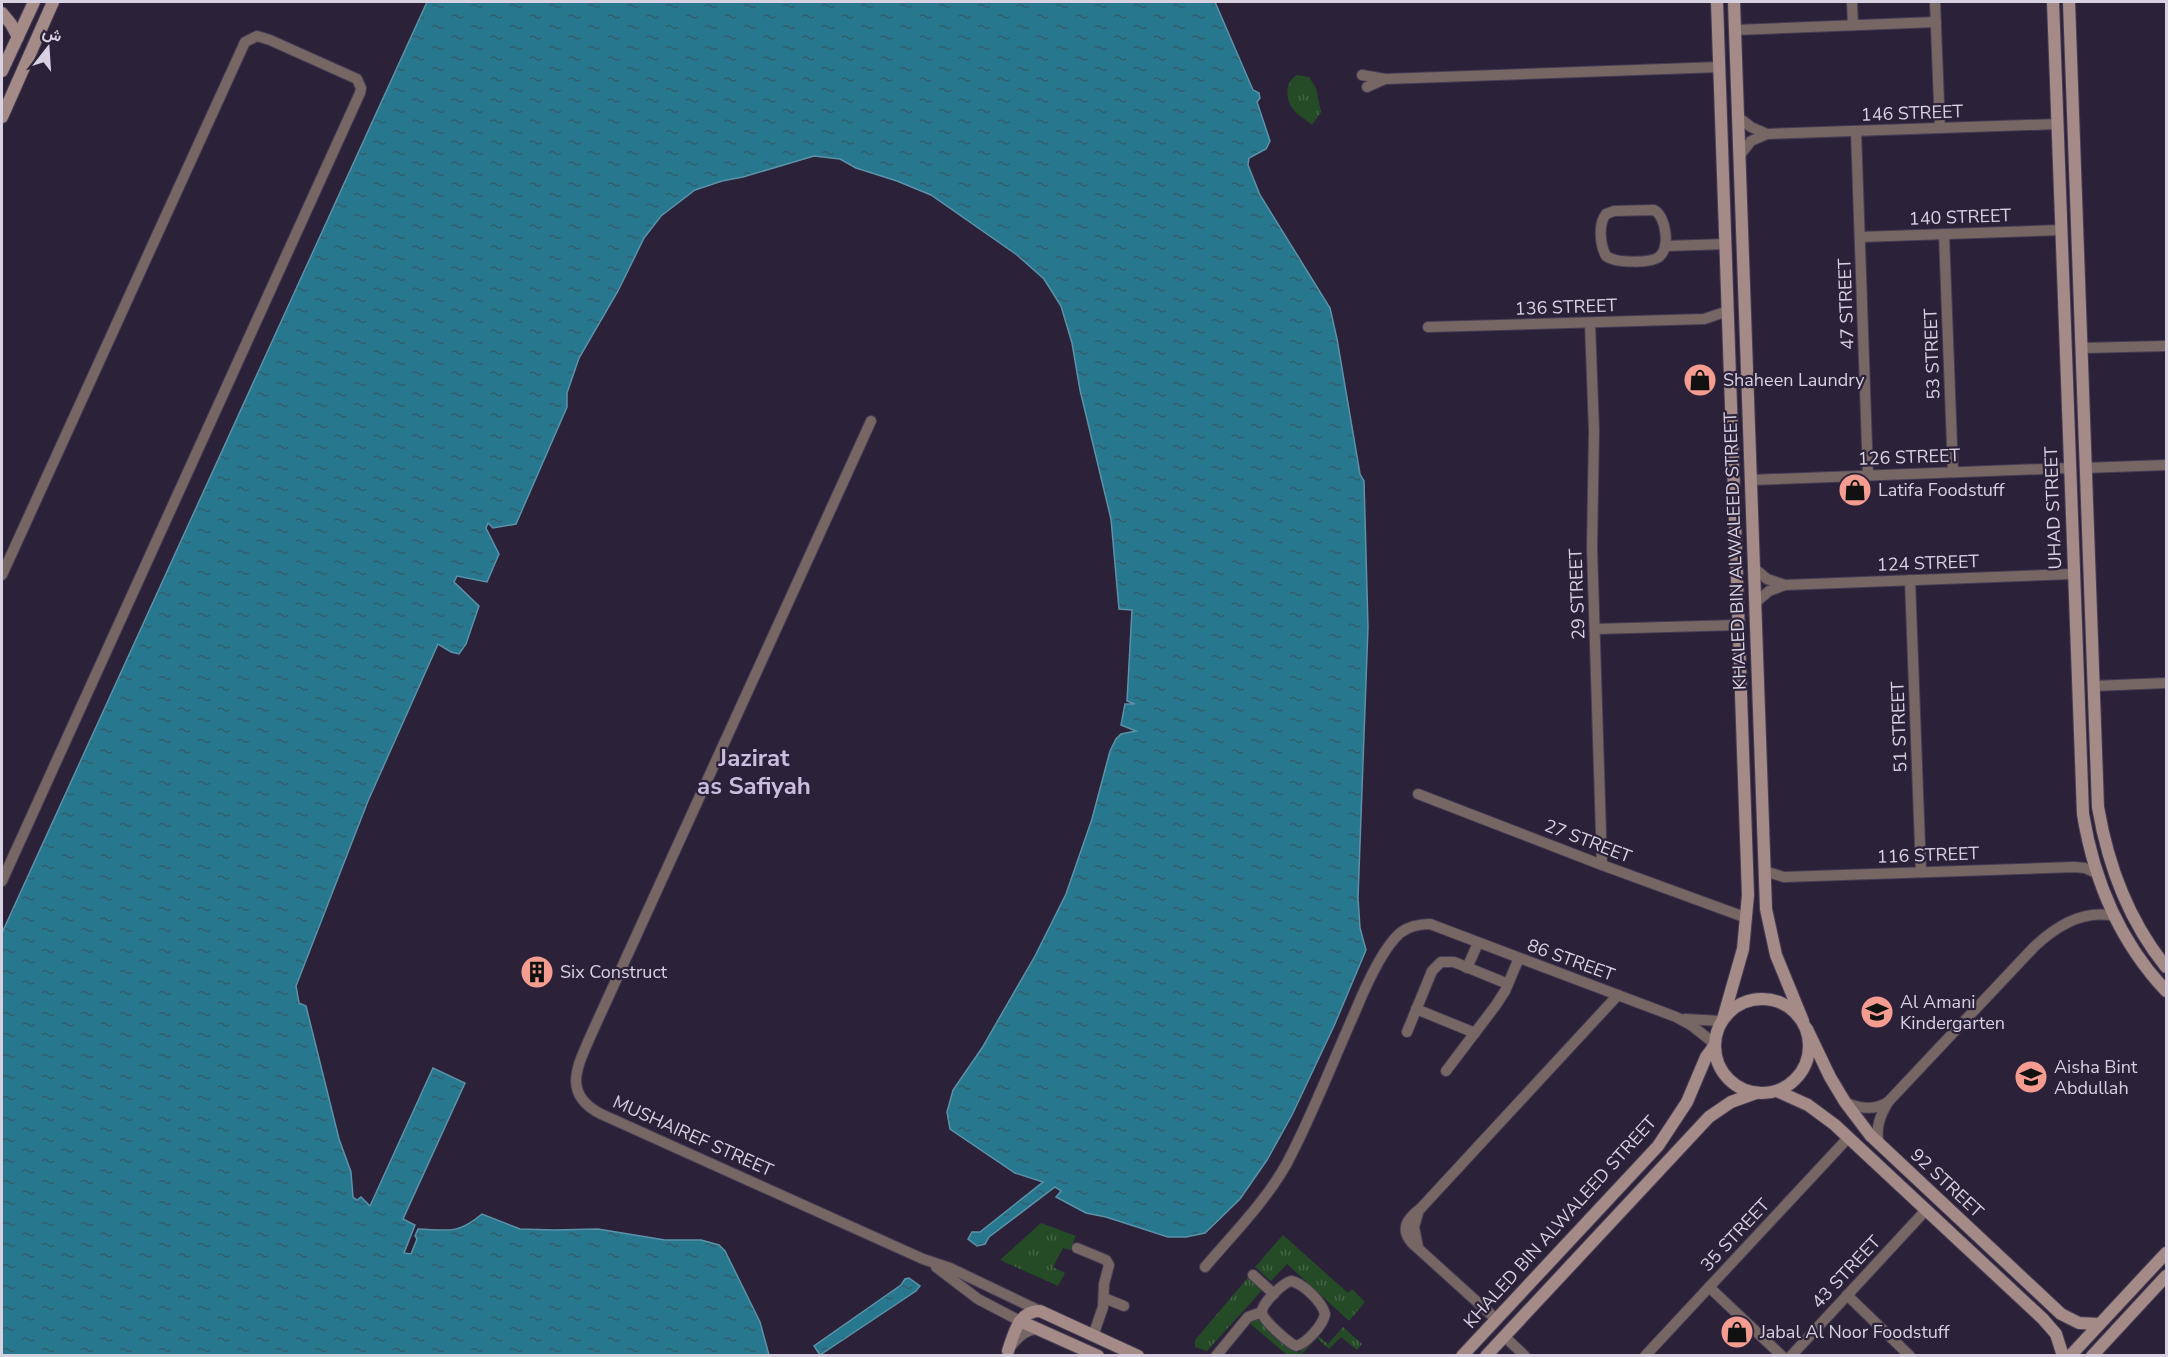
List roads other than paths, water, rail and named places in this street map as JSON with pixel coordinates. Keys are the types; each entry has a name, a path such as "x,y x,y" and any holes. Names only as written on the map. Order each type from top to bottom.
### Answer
{"main road":[{"path":"2,71 34,2"},
{"path":"2,117 53,2"},
{"name":"KHALED BIN ALWALEED STREET","path":"1717,2 1748,895 1743,949 1722,1020"},
{"name":"KHALED BIN ALWALEED STREET","path":"1734,2 1765,889 1772,940 1805,1025"},
{"name":"UHAD STREET","path":"2054,2 2081,796 2090,851 2106,900 2136,954 2166,991"},
{"name":"UHAD STREET","path":"2069,2 2098,807 2107,853 2119,886 2145,938 2166,967"},
{"path":"2,13 18,37"},
{"path":"2060,185 2069,179 2076,183"},
{"path":"1729,353 1738,358 1746,354"},
{"path":"1730,378 1738,372 1748,378"},
{"path":"2069,453 2079,458 2085,453"},
{"path":"2078,716 2094,716"},
{"path":"1763,998 1779,1001 1792,1009 1805,1025 1810,1041 1809,1054 1805,1066 1789,1086 1777,1091 1756,1093 1737,1086 1722,1072 1714,1045 1722,1020 1734,1008 1748,1001 1763,998"},
{"name":"92 STREET","path":"1805,1025 1845,1102 1880,1144 2070,1320 2099,1324"},
{"name":"KHALED BIN ALWALEED STREET","path":"1462,1356 1658,1146 1687,1102 1706,1057 1714,1045"},
{"name":"92 STREET","path":"1777,1091 1822,1114 1926,1210 2056,1334 2063,1356"},
{"name":"KHALED BIN ALWALEED STREET","path":"1486,1356 1709,1117 1731,1102 1756,1093"},
{"path":"2070,1356 2166,1253"},
{"path":"2092,1356 2166,1276"},
{"path":"2034,1311 2038,1312 2045,1308 2046,1300"},
{"path":"1007,1353 1020,1321 1029,1312 1040,1311"},
{"name":"MUSHAIREF STREET","path":"1040,1311 1138,1356"},
{"name":"MUSHAIREF STREET","path":"1020,1321 1098,1356"}],"street":[{"path":"1852,2 1853,25"},
{"path":"1935,2 1940,128"},
{"path":"1735,30 1936,22"},
{"path":"2,575 245,42 257,36 270,40 357,79 360,83 360,93 2,881"},
{"path":"1362,75 1385,79 1720,67"},
{"path":"1367,87 1385,79"},
{"path":"1738,117 1751,127 1767,134"},
{"name":"146 STREET","path":"1767,134 2058,124"},
{"name":"47 STREET","path":"1856,131 1868,475"},
{"path":"1740,155 1750,141 1767,134"},
{"path":"1650,209 1658,211 1663,218 1665,246 1660,255 1651,260 1610,259 1602,247 1603,217 1614,211 1650,209"},
{"name":"140 STREET","path":"1860,237 2062,230"},
{"name":"53 STREET","path":"1944,234 1953,472"},
{"path":"1665,246 1726,244"},
{"name":"136 STREET","path":"1704,320 1728,311"},
{"name":"136 STREET","path":"1428,327 1704,320 1728,327"},
{"name":"29 STREET","path":"1590,323 1594,431 1592,509 1602,865"},
{"path":"2082,348 2166,346"},
{"name":"MUSHAIREF STREET","path":"871,421 622,967 575,1075 578,1094 590,1109 923,1259 950,1268 1040,1311"},
{"path":"2085,468 2166,465"},
{"name":"126 STREET","path":"1750,480 2070,468"},
{"name":"124 STREET","path":"1753,567 1767,579 1785,585"},
{"name":"124 STREET","path":"1755,603 1769,591 1785,585 2073,574"},
{"name":"51 STREET","path":"1910,580 1921,872"},
{"path":"1595,629 1737,625"},
{"path":"2093,686 2166,683"},
{"name":"27 STREET","path":"1418,794 1747,918"},
{"path":"2073,867 2080,863 2090,851"},
{"name":"116 STREET","path":"1764,871 1784,877 2073,867 2085,868 2096,873"},
{"path":"1765,889 1771,882 1784,877"},
{"path":"2090,915 2106,900"},
{"path":"1845,1102 1853,1106 1872,1108 1888,1102 2034,947 2061,926 2090,915 2114,916"},
{"name":"86 STREET","path":"1205,1267 1267,1194 1288,1162 1363,992 1392,943 1408,928 1419,924 1430,924 1676,1017 1691,1025 1714,1045"},
{"path":"1467,968 1478,943"},
{"path":"1446,1071 1496,1005 1519,958"},
{"path":"1407,1032 1430,974 1441,962 1450,961 1508,984"},
{"path":"1496,1319 1407,1237 1406,1225 1409,1219 1618,995"},
{"path":"1416,1009 1475,1033"},
{"name":"86 STREET","path":"1676,1017 1722,1020"},
{"path":"1880,1144 1878,1127 1888,1102"},
{"name":"35 STREET","path":"1645,1356 1848,1138"},
{"name":"43 STREET","path":"1791,1356 1926,1210"},
{"path":"1077,1248 1108,1262 1104,1298 1093,1336"},
{"name":"MUSHAIREF STREET","path":"923,1259 978,1299 1020,1321"},
{"path":"1253,1275 1274,1294"},
{"path":"1295,1281 1322,1306 1325,1314 1302,1344 1296,1346 1265,1319 1262,1312 1263,1306 1274,1294 1287,1282 1295,1281"},
{"path":"1709,1287 1782,1356"},
{"path":"1847,1295 1910,1356"},
{"path":"1104,1298 1124,1306"},
{"path":"1003,1312 1011,1330 1007,1353"},
{"path":"1216,1356 1248,1317 1262,1312"},
{"path":"1007,1353 1021,1335 1033,1329 1039,1329"},
{"path":"1504,1336 1525,1356"}],"water":[{"path":"427,2 1215,2 1253,90 1259,93 1260,98 1257,102 1270,141 1266,149 1249,158 1248,165 1260,195 1330,308 1360,474 1364,481 1368,627 1358,898 1360,928 1366,950 1334,1026 1292,1115 1267,1160 1240,1199 1205,1233 1186,1237 1168,1237 1086,1213 1056,1197 1061,1191 1055,1187 989,1237 985,1244 977,1246 968,1239 972,1232 980,1232 1043,1182 1015,1173 950,1129 947,1112 953,1090 982,1048 1035,956 1066,894 1092,819 1110,751 1121,734 1136,731 1121,725 1125,704 1135,704 1127,701 1132,610 1119,609 1111,519 1080,390 1072,343 1061,306 1044,279 1017,255 931,195 856,168 840,159 814,156 695,190 661,216 644,238 618,291 579,358 567,393 567,407 516,524 493,528 488,523 486,528 499,554 487,582 457,576 454,582 479,606 466,644 459,654 438,644 368,801 296,986 299,1003 306,1006 339,1139 351,1172 353,1197 357,1200 361,1197 370,1206 433,1068 465,1083 403,1219 415,1225 404,1253 411,1254 418,1229 452,1230 466,1225 482,1214 520,1229 598,1229 665,1240 701,1240 719,1245 725,1251 760,1322 769,1355 2,1355 2,933"},
{"path":"909,1278 920,1286 916,1291 820,1355 814,1346"}],"place":[{"name":"Shaheen Laundry","path":"1700,380"},
{"name":"Latifa Foodstuff","path":"1855,490"},
{"name":"Six Construct","path":"537,972"},
{"name":"Al Amani Kindergarten","path":"1877,1012"},
{"name":"Aisha Bint Abdullah","path":"2031,1077"},
{"name":"Jabal Al Noor Foodstuff","path":"1737,1332"}],"district":[{"name":"Jazirat as Safiyah","path":"754,772"}]}
